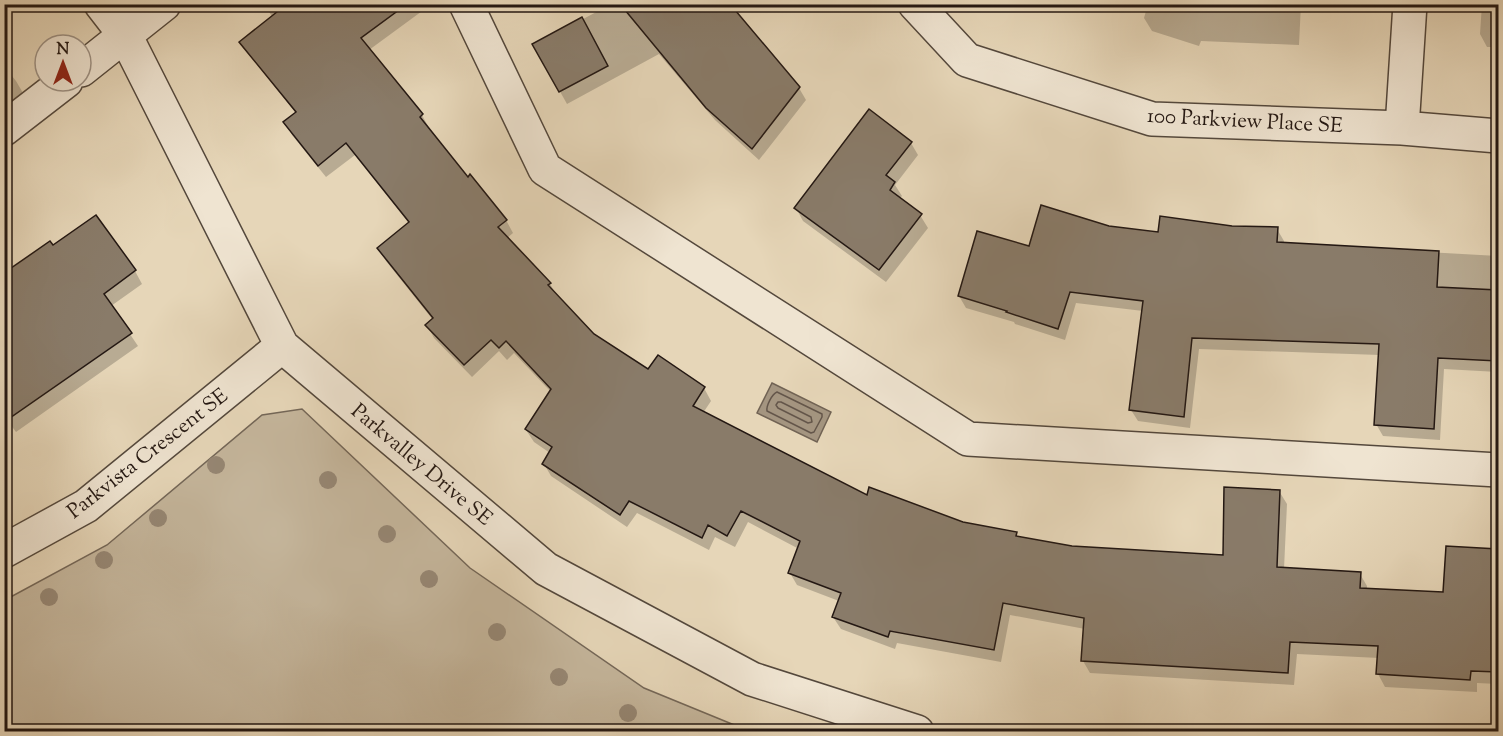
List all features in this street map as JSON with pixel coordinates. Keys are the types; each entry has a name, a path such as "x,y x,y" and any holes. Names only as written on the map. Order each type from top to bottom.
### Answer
{"street":[{"name":"Parkvalley Drive SE","path":"101,4 125,35 282,346 546,569 752,679 917,732"},
{"path":"93,60 164,4"},
{"path":"466,4 545,169 968,439 1498,470"},
{"name":"100 Parkview Place SE","path":"915,4 968,60 1152,119 1402,128 1498,136"},
{"path":"1402,128 1410,4"},
{"path":"4,129 50,93"},
{"name":"Parkvista Crescent SE","path":"4,551 86,506 282,346"}],"shaded area":[{"path":"302,409 470,568 644,688 749,731 5,731 5,600 107,545 262,415"}],"water":[{"path":"772,383 831,412 817,442 757,413"}],"building":[{"path":"287,4 407,4 361,38 423,114 420,117 468,177 470,174 507,220 498,227 551,283 548,285 594,334 648,369 658,355 705,387 693,406 867,495 869,487 963,522 1017,532 1016,536 1072,546 1223,555 1224,487 1280,490 1277,567 1361,572 1360,588 1443,592 1446,546 1498,549 1498,672 1471,671 1470,680 1376,674 1378,646 1290,642 1288,673 1081,661 1084,618 1003,603 994,650 890,631 888,637 832,617 841,593 788,573 800,541 741,511 727,536 708,525 702,538 629,501 620,515 542,464 552,447 525,429 551,389 506,341 499,348 491,340 464,365 425,325 433,318 377,248 409,222 346,143 318,166 283,122 296,112 239,42"},
{"path":"620,4 730,4 800,87 752,149 706,108"},
{"path":"582,17 608,66 559,92 532,44"},
{"path":"869,109 912,142 886,175 895,182 890,190 922,214 879,270 794,208"},
{"path":"1041,205 1109,226 1158,232 1160,216 1232,226 1278,227 1277,242 1439,251 1437,287 1498,290 1498,361 1438,358 1434,429 1374,425 1379,344 1192,338 1184,417 1129,410 1143,301 1070,292 1058,329 958,296 977,231 1029,246"},
{"path":"96,215 136,270 104,294 132,333 4,422 4,273 50,241 53,245"}]}
